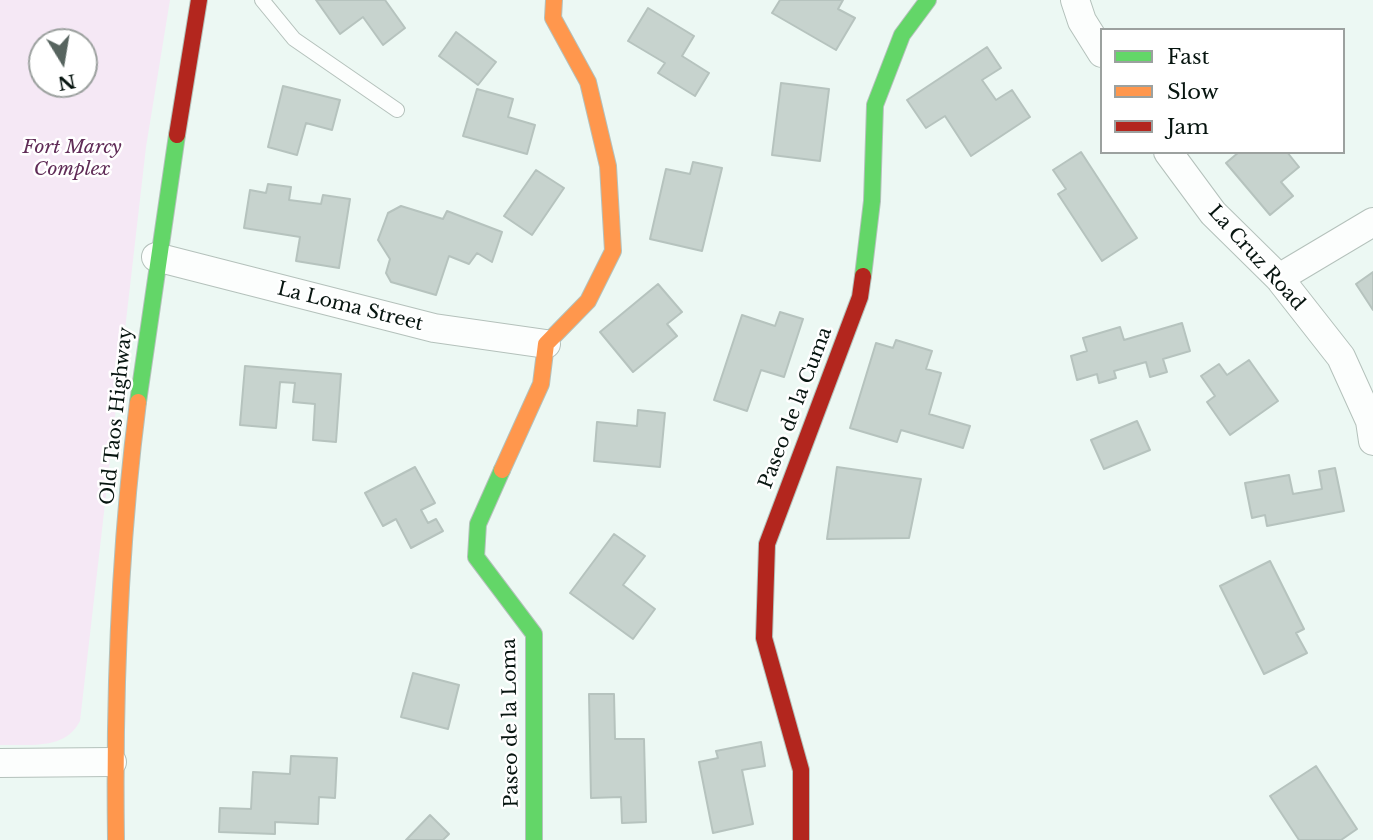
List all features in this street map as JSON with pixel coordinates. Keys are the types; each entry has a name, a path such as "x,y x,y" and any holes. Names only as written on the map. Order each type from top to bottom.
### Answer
{"street":[{"name":"Old Taos Highway","path":"116,840 113,762 122,568 156,257 198,0"},
{"path":"546,344 588,300 612,251 608,166 588,82 553,18 554,0"},
{"name":"Paseo de la Cuma","path":"801,840 801,770 764,638 767,544 860,297 872,201 875,105 902,35 928,0"},
{"path":"1075,0 1082,20 1100,50"},
{"name":"La Cruz Road","path":"1170,154 1213,212 1279,278 1341,357 1370,421 1373,441"},
{"path":"1279,278 1373,222"},
{"name":"La Loma Street","path":"156,257 434,328 546,344"},
{"name":"Paseo de la Loma","path":"534,840 534,634 476,558 478,524 541,384 546,344"},
{"path":"0,763 113,762"}],"lane":[{"path":"262,0 294,39 397,110"}],"green space":[{"name":"Fort Marcy Complex","path":"0,0 170,0 146,147 80,721 65,737 55,742 0,745"}],"building":[{"path":"316,0 385,0 405,28 383,45 363,17 340,34"},
{"path":"780,0 843,0 838,9 855,18 836,50 772,13"},
{"path":"648,8 694,36 682,56 709,73 695,96 658,73 665,63 628,41"},
{"path":"456,32 496,62 478,85 439,56"},
{"path":"987,47 1001,68 982,80 996,100 1012,90 1030,117 971,156 945,116 926,128 907,100"},
{"path":"781,83 829,89 820,161 772,155"},
{"path":"283,86 340,100 332,130 306,123 297,155 268,147"},
{"path":"477,89 513,99 508,117 535,125 527,154 463,136"},
{"path":"1081,152 1137,238 1102,261 1058,194 1066,189 1053,170"},
{"path":"1237,154 1289,154 1299,167 1281,182 1293,196 1270,215 1226,163"},
{"path":"693,162 722,168 702,251 650,239 666,169 690,174"},
{"path":"536,170 564,188 532,235 504,216"},
{"path":"268,184 291,187 289,200 321,204 323,195 350,199 339,268 296,261 300,237 244,228 250,190 266,193"},
{"path":"401,206 443,219 447,211 502,232 492,262 477,253 469,264 449,256 436,295 391,282 386,273 390,259 378,240 388,213"},
{"path":"1373,272 1373,310 1356,284"},
{"path":"658,284 682,312 667,324 677,336 633,372 600,332"},
{"path":"780,312 803,319 784,377 761,370 747,411 714,400 742,315 775,326"},
{"path":"1182,323 1190,351 1163,359 1167,372 1150,377 1146,362 1114,371 1116,378 1099,383 1097,374 1077,380 1071,356 1087,351 1083,338 1120,327 1124,340"},
{"path":"896,340 932,351 926,369 941,373 929,414 970,426 963,448 901,430 897,442 850,428 876,343 893,348"},
{"path":"1249,360 1278,401 1230,435 1207,402 1215,396 1201,376 1219,364 1227,375"},
{"path":"245,366 341,374 336,442 313,440 315,404 293,402 295,383 280,382 276,428 240,425"},
{"path":"638,410 665,413 660,467 594,461 597,422 637,426"},
{"path":"1137,421 1150,450 1104,469 1091,440"},
{"path":"415,467 435,503 421,510 428,523 436,519 443,531 411,548 396,519 383,526 365,493"},
{"path":"837,467 921,479 909,538 827,539"},
{"path":"1335,468 1344,511 1267,526 1265,515 1252,518 1245,483 1289,475 1293,494 1322,489 1319,471"},
{"path":"614,534 645,556 623,585 655,609 633,639 570,593"},
{"path":"1270,561 1304,629 1296,633 1307,653 1264,674 1220,586"},
{"path":"413,673 459,685 448,729 401,717"},
{"path":"589,694 614,694 615,739 644,739 646,822 622,823 621,797 591,798"},
{"path":"761,742 765,766 742,770 753,824 713,833 699,762 718,758 716,751"},
{"path":"291,756 337,758 335,798 319,797 318,824 275,822 275,834 219,832 220,808 251,809 253,772 290,774"},
{"path":"1316,766 1357,829 1341,840 1299,840 1270,796"},
{"path":"430,815 449,834 443,840 406,840"}],"traffic: fast":[{"path":"863,276 872,201 875,105 902,35 928,0"},
{"path":"138,402 177,135"},
{"path":"502,470 478,524 476,557 534,634 534,840"}],"traffic: slow":[{"path":"502,470 541,384 546,344 588,301 613,251 608,166 588,82 553,18 554,0"},
{"path":"116,840 119,621 126,512 138,402"}],"traffic: jam":[{"path":"177,135 199,0"},
{"path":"801,840 801,770 764,638 767,544 860,297 863,276"}]}
